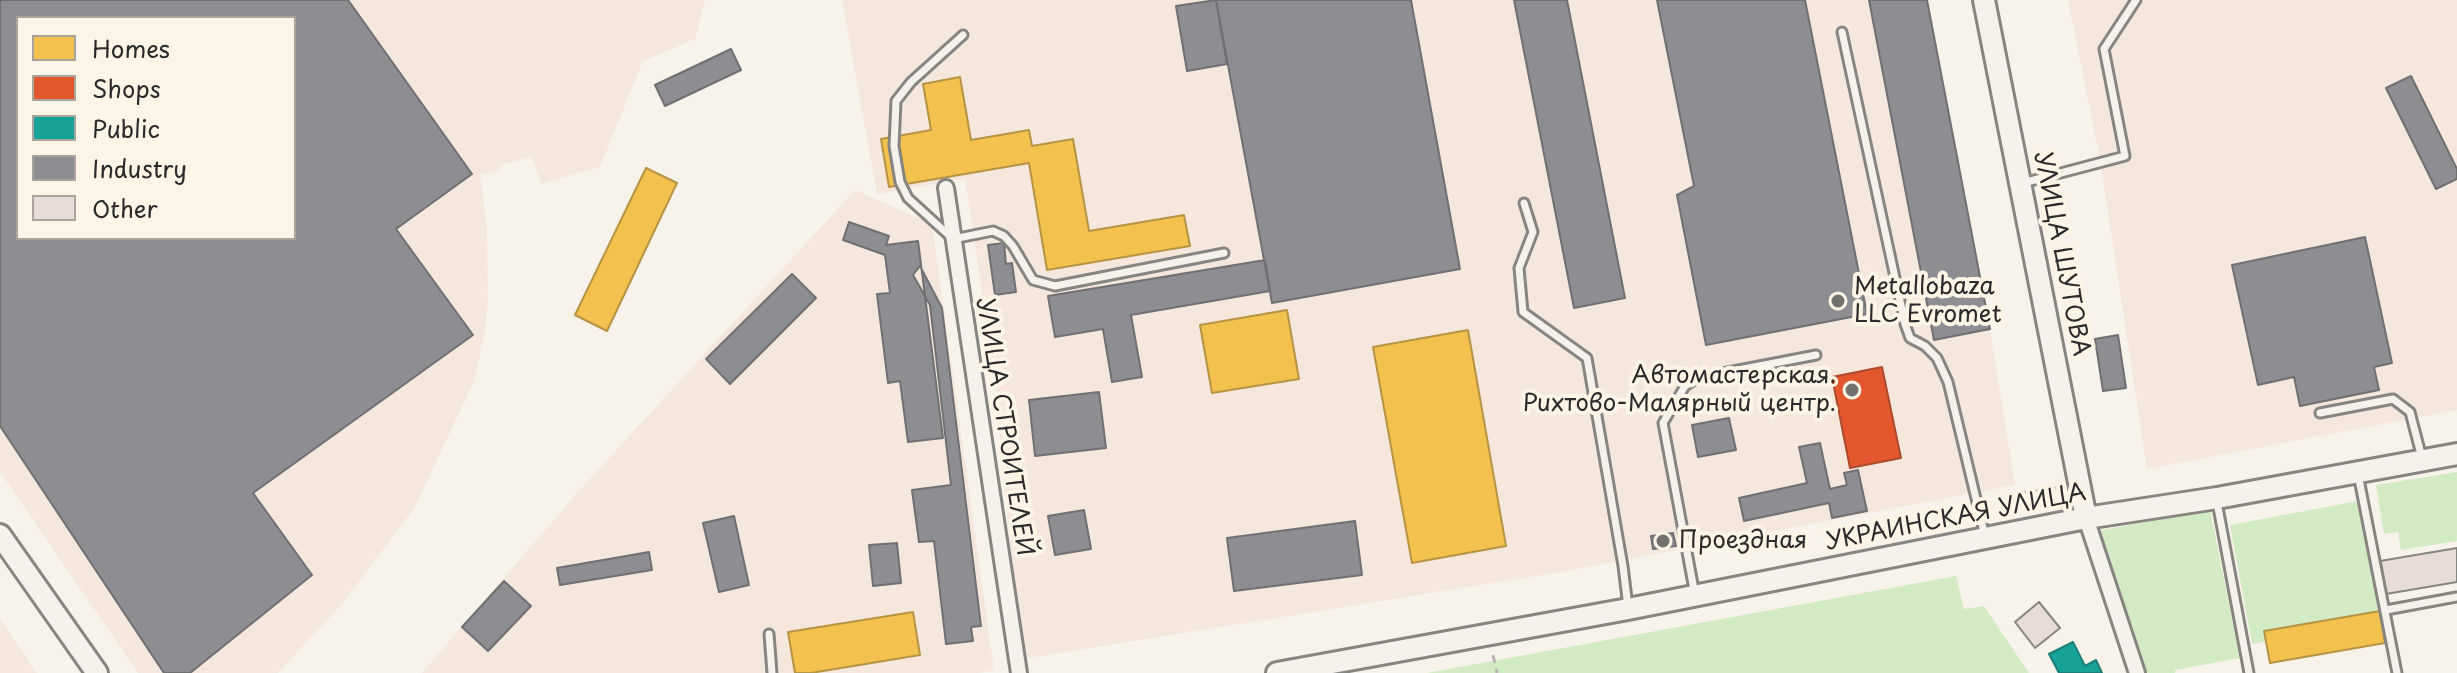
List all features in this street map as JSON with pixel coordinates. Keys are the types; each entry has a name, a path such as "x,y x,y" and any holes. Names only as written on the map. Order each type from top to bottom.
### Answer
{"street":[{"name":"УЛИЦА ШУТОВА","path":"1984,0 2086,518"},
{"name":"УЛИЦА СТРОИТЕЛЕЙ","path":"946,188 1019,673"},
{"name":"УКРАИНСКАЯ УЛИЦА","path":"1277,673 1628,609 2086,518 2217,498 2457,454"},
{"path":"2086,518 2137,673"},
{"path":"0,535 97,673"}],"lane":[{"path":"2021,183 2125,156 2104,49 2136,0"},
{"path":"1842,32 1905,324 1910,338 1925,346 1937,358 1948,382 1985,538"},
{"path":"963,35 911,82 896,101 894,146 900,182 908,198 953,239 993,231 1004,236 1033,280 1055,286 1224,253"},
{"path":"1524,203 1533,232 1519,268 1523,312 1587,358 1628,609"},
{"path":"1695,595 1663,423 1685,386 1697,378 1816,355"},
{"path":"2320,413 2393,399 2410,412 2422,460"},
{"path":"2357,471 2397,673"},
{"path":"2217,498 2249,673"},
{"path":"2386,610 2457,597"},
{"path":"769,634 772,673"}],"path":[{"path":"1493,655 1497,673"}],"shaded area":[{"path":"0,0 705,0 695,39 643,61 600,167 541,184 532,157 504,164 495,172 480,175 487,230 488,302 474,381 415,507 342,604 278,673 138,673 0,472"},
{"path":"842,0 1927,0 1990,329 2015,485 1561,572 1022,659 991,352 965,179 877,194"},
{"path":"2068,0 2457,0 2457,410 2147,469 2100,160"},
{"path":"855,190 932,224 994,670 979,673 422,673 577,493"},
{"path":"0,619 5,626 37,673 0,673"}],"green space":[{"path":"2457,472 2457,541 2401,550 2398,532 2384,534 2376,485"},
{"path":"2358,501 2380,620 2252,644 2230,525"},
{"path":"2210,510 2240,658 2175,670 2175,673 2145,673 2098,531"},
{"path":"1956,576 1964,609 1984,606 2029,673 1427,673"}],"building: Homes":[{"path":"960,77 971,140 1029,130 1032,146 1073,139 1089,231 1184,215 1190,246 1047,270 1029,163 889,187 881,139 931,130 923,84"},
{"path":"646,168 677,183 607,331 575,315"},
{"path":"1287,310 1299,379 1212,393 1200,325"},
{"path":"1468,330 1506,546 1412,563 1373,347"},
{"path":"2380,611 2385,643 2270,663 2264,631"},
{"path":"913,612 920,655 795,673 788,632"}],"building: Shops":[{"path":"1882,367 1901,458 1850,468 1832,377"}],"building: Public":[{"path":"2073,642 2085,666 2096,660 2102,673 2059,673 2049,654"}],"building: Industry":[{"path":"0,0 348,0 472,174 396,229 473,335 253,493 312,575 190,673 164,673 0,426"},
{"path":"1216,0 1411,0 1460,269 1272,303"},
{"path":"1216,0 1227,64 1187,71 1176,6"},
{"path":"1514,0 1567,0 1625,298 1574,308"},
{"path":"1657,0 1805,0 1867,314 1706,345 1677,195 1694,186"},
{"path":"1869,0 1927,0 1990,329 1934,340"},
{"path":"731,49 741,70 665,106 655,85"},
{"path":"2411,76 2457,169 2457,179 2436,189 2386,88"},
{"path":"849,222 889,236 886,245 918,241 943,438 908,442 900,381 888,383 877,294 890,293 885,255 843,240"},
{"path":"2365,237 2392,363 2374,367 2379,390 2300,406 2294,377 2258,385 2232,265"},
{"path":"1004,243 1006,264 1012,263 1016,292 995,295 988,245"},
{"path":"1265,260 1270,291 1131,315 1142,377 1112,382 1103,329 1055,337 1048,296"},
{"path":"920,266 942,308 981,626 971,627 973,641 946,644 934,541 919,542 912,490 951,485 930,305 913,275"},
{"path":"792,274 816,298 730,384 706,359"},
{"path":"2118,335 2126,388 2103,391 2095,339"},
{"path":"1099,392 1106,448 1035,456 1029,400"},
{"path":"1729,418 1736,450 1698,457 1692,425"},
{"path":"1820,443 1830,489 1847,485 1844,473 1858,470 1867,511 1832,518 1829,503 1744,521 1739,498 1807,483 1799,447"},
{"path":"1084,510 1091,549 1055,555 1048,516"},
{"path":"734,516 749,585 719,592 703,523"},
{"path":"1355,521 1362,575 1234,591 1227,538"},
{"name":"Проездная","path":"1673,533 1676,546 1653,549 1651,536"},
{"path":"897,543 901,583 873,586 869,545"},
{"path":"649,552 652,570 560,585 557,568"},
{"path":"504,581 531,606 488,651 462,627"}],"building: Other":[{"path":"2457,548 2457,582 2386,594 2380,561"},
{"path":"2039,602 2060,628 2035,648 2015,622"}],"place":[{"name":"Metallobaza LLC Evromet","path":"1838,301"},
{"name":"Автомастерская. Рихтово-Малярный центр.","path":"1852,390"},
{"name":"Проездная","path":"1663,541"}]}
